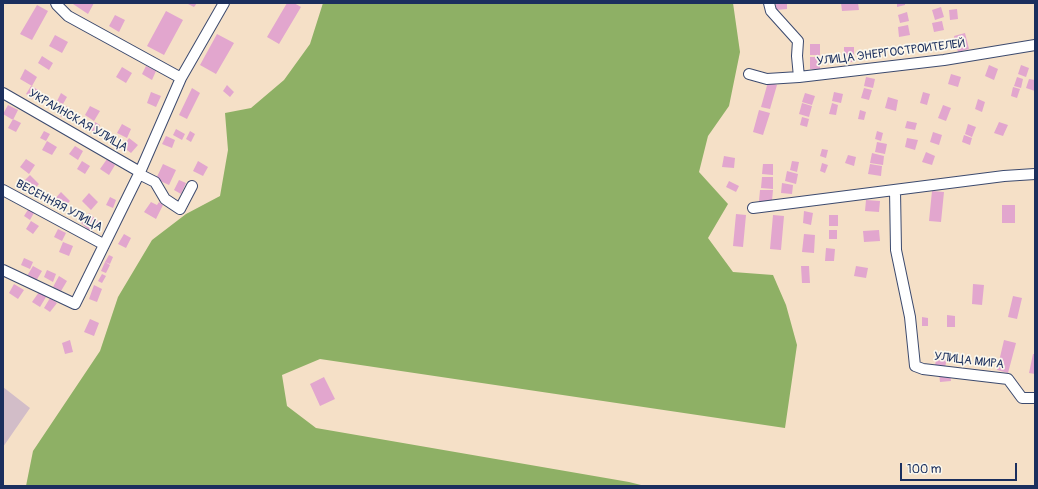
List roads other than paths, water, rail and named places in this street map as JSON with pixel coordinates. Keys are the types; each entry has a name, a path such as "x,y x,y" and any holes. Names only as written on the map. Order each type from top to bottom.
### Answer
{"street":[{"path":"56,3 68,16 181,78"},
{"path":"3,270 75,304 139,173 181,78 224,3"},
{"path":"769,3 771,11 798,41 797,56 799,77"},
{"name":"УЛИЦА ЭНЕРГОСТРОИТЕЛЕЙ","path":"750,74 767,79 799,77 944,60 1035,45"},
{"name":"УКРАИНСКАЯ УЛИЦА","path":"3,93 155,182 165,199 180,209 192,186"},
{"path":"753,208 1004,176 1035,174"},
{"name":"ВЕСЕННЯЯ УЛИЦА","path":"3,190 103,244"},
{"name":"УЛИЦА МИРА","path":"895,190 896,250 910,317 915,366 923,369 1008,379 1022,398 1035,398"}]}
